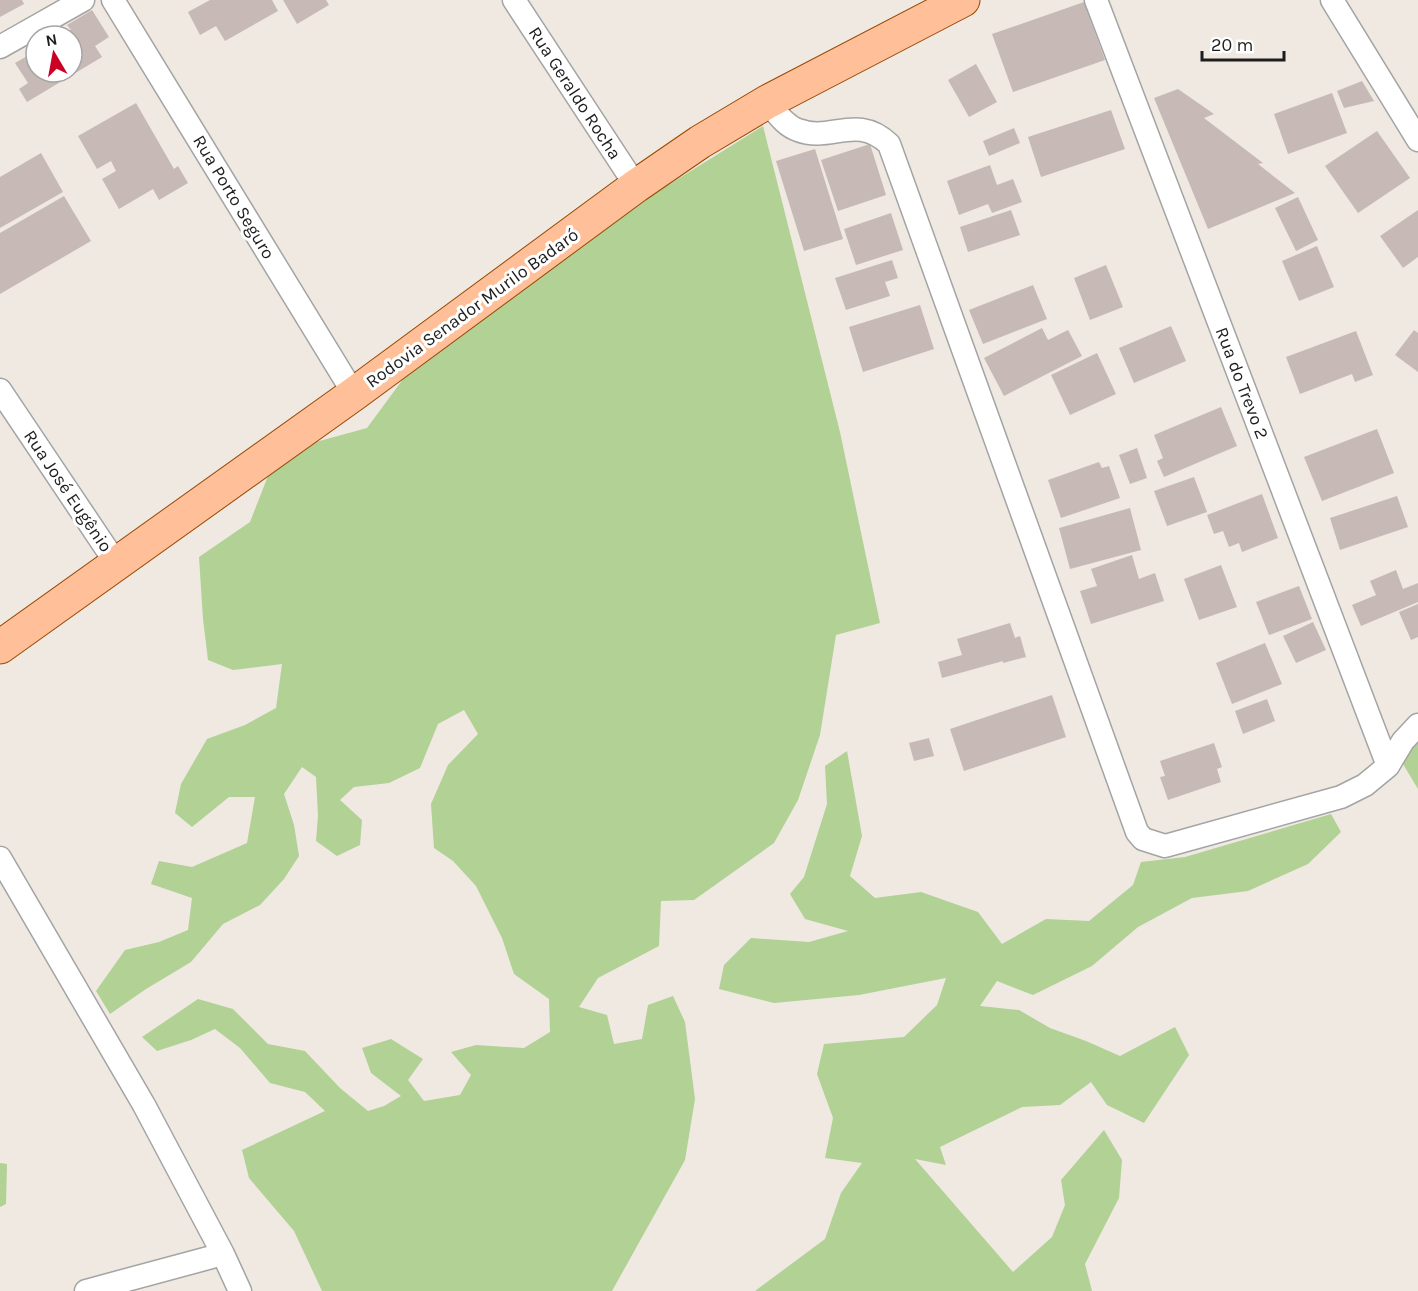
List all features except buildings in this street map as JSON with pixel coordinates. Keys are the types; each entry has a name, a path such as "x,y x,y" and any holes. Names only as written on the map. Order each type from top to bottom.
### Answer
{"main road":[{"name":"Rodovia Senador Murilo Badaró","path":"0,647 354,394 636,186 700,142 766,102 963,0"}],"street":[{"path":"0,47 83,0"},
{"name":"Rua Porto Seguro","path":"113,0 354,394"},
{"name":"Rua Geraldo Rocha","path":"514,0 636,186"},
{"name":"Rua do Trevo 2","path":"1096,0 1388,766"},
{"path":"1332,0 1415,131"},
{"path":"766,102 796,130 807,133 866,129 879,134 889,144 1137,832 1143,839 1165,846 1341,797 1365,785 1388,766 1403,741 1418,725"},
{"name":"Rua José Eugênio","path":"0,391 116,563"},
{"path":"0,858 144,1105 223,1254 240,1291"},
{"path":"86,1291 223,1254"}],"green space":[{"path":"763,126 840,432 880,623 836,635 820,735 798,800 774,843 694,900 661,901 659,946 598,978 579,1007 607,1015 614,1044 642,1039 648,1005 673,996 685,1022 695,1099 685,1160 612,1291 322,1291 294,1231 249,1178 242,1150 325,1111 305,1092 270,1083 240,1048 215,1029 157,1051 142,1037 198,999 233,1009 268,1044 305,1051 340,1088 368,1111 384,1106 401,1096 371,1073 362,1048 391,1039 423,1059 408,1080 424,1101 460,1095 471,1075 451,1052 476,1045 524,1048 550,1032 549,999 514,974 502,938 476,886 453,861 434,848 431,804 448,765 478,734 464,710 438,724 420,768 389,783 354,787 340,800 362,820 360,845 337,856 316,841 318,816 316,777 302,767 284,794 294,825 299,856 284,879 260,905 223,924 191,962 110,1014 96,991 125,950 159,942 188,930 192,898 151,884 159,861 192,867 247,843 255,797 229,797 192,827 175,813 181,784 207,739 245,725 276,708 282,664 233,670 208,660 199,557 250,522 268,476 312,443 367,428 409,371 657,192"},
{"path":"1418,741 1418,789 1400,759"},
{"path":"847,751 862,836 850,876 875,898 921,892 978,912 1002,944 1046,919 1089,921 1133,885 1141,862 1185,857 1331,814 1341,832 1308,864 1248,891 1192,898 1138,927 1092,966 1033,995 997,981 980,1006 1019,1010 1050,1028 1120,1056 1175,1027 1189,1055 1144,1123 1107,1105 1091,1082 1060,1105 1022,1107 940,1147 946,1165 915,1159 1013,1272 1052,1237 1065,1205 1061,1180 1104,1130 1122,1160 1119,1198 1085,1264 1092,1291 755,1291 825,1239 841,1193 862,1163 825,1158 833,1118 817,1074 824,1044 904,1037 937,1005 946,978 859,995 774,1003 719,989 724,965 751,938 809,942 848,931 805,919 790,894 804,877 827,804 825,766"},
{"path":"0,1163 7,1164 6,1204 0,1207"}]}
